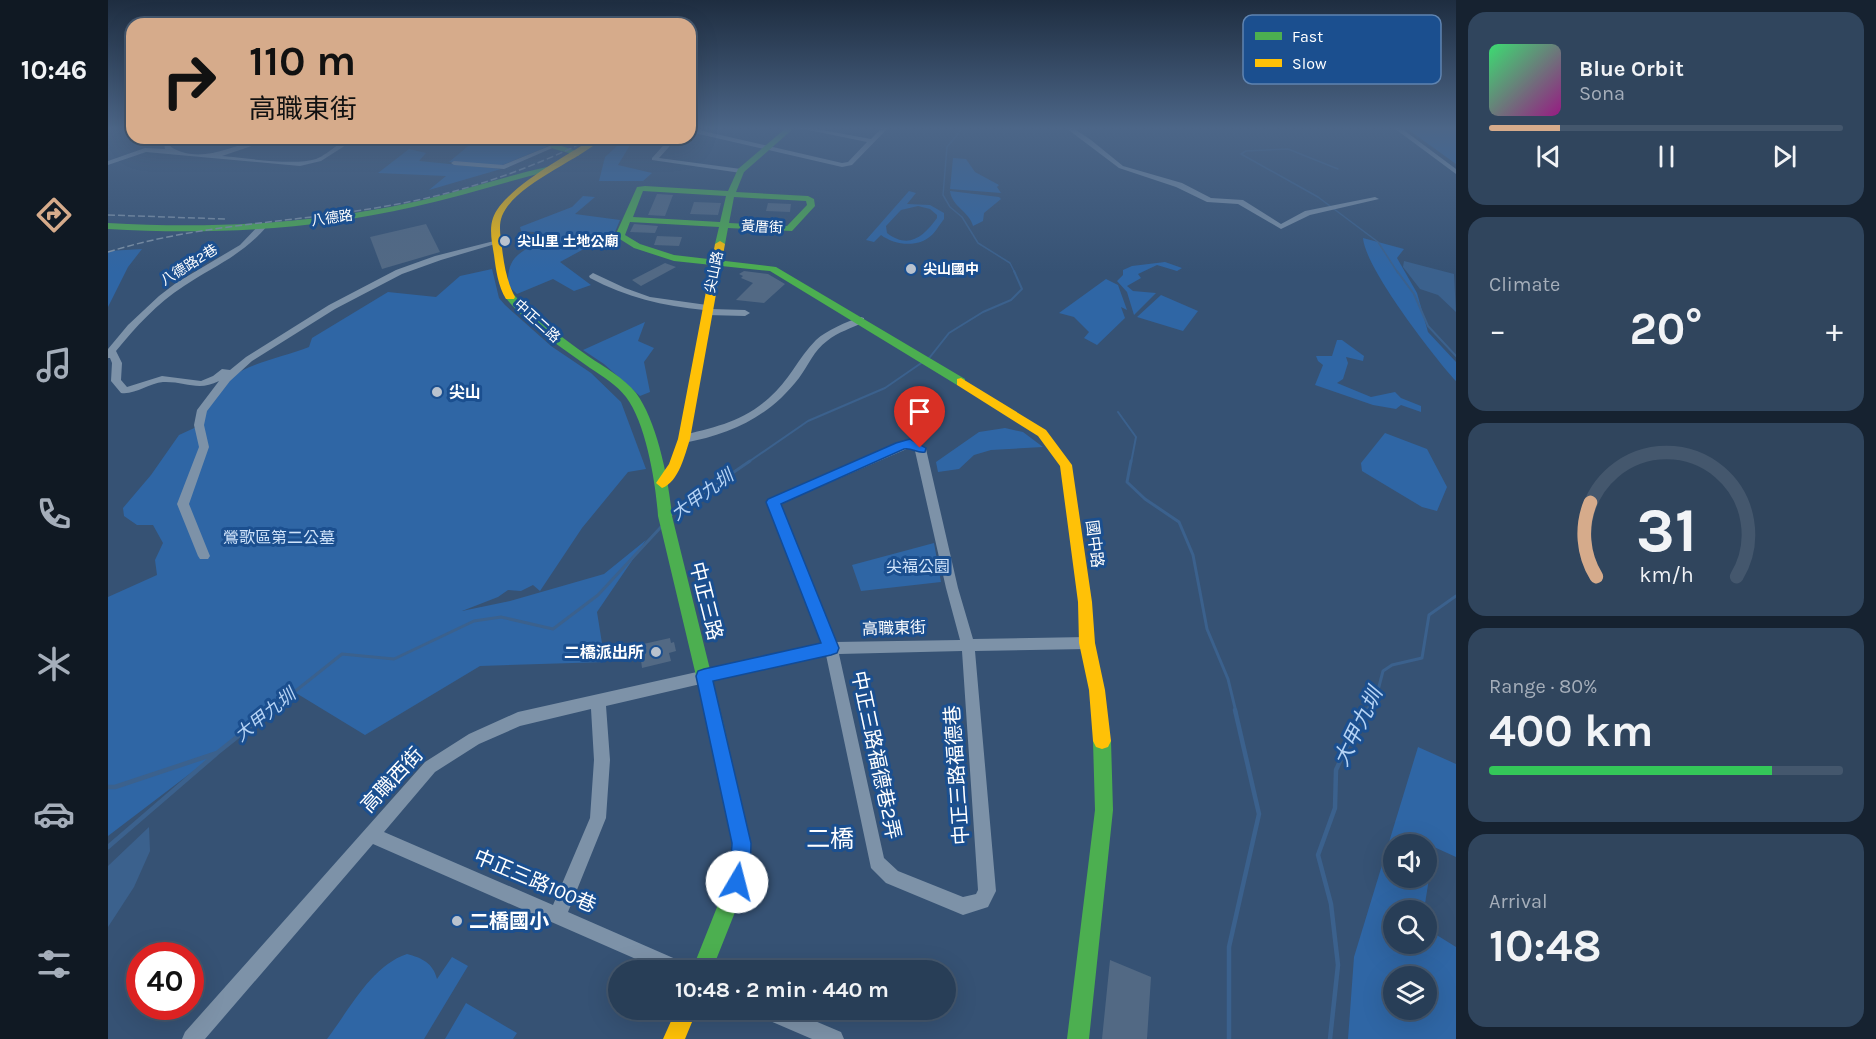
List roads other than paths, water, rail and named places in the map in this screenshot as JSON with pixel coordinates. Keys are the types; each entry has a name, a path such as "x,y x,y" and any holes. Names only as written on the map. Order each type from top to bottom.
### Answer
{"street":[{"name":"八德路","path":"108,226 163,230 217,230 336,218 412,205 520,176"},
{"name":"中正二路","path":"540,176 504,203 497,216 499,268 510,296 556,339 619,384 633,398 643,420 662,483"},
{"name":"尖山路","path":"662,483 675,465 684,439 716,261 731,193 739,176"},
{"path":"1152,176 1179,185 1210,200 1240,202 1281,227 1308,213 1375,199"},
{"path":"724,225 627,219 640,189 731,193"},
{"name":"黃厝街","path":"724,225 789,229 812,203 808,199 731,193"},
{"name":"國中路","path":"627,219 620,236 625,241 663,258 744,262 773,269 861,320 1042,433 1063,460 1074,513 1085,602 1087,643 1097,690 1103,749 1104,810 1078,1039"},
{"name":"八德路2巷","path":"110,354 131,327 162,298 179,285 243,247 263,226"},
{"path":"204,556 183,504 204,447 199,425 202,411 226,379 249,359 332,307 399,272 438,258 498,242"},
{"path":"593,276 636,297 707,310 745,313"},
{"path":"684,439 715,433 741,423 767,408 782,393 823,339 861,320"},
{"path":"110,354 117,363 116,381 125,391 161,379 175,379 202,385 215,380 237,362 249,359"},
{"name":"中正三路福德巷2弄","path":"920,448 910,443 900,446 773,502 831,648 877,862 892,877 963,906 982,901"},
{"name":"中正三路福德巷","path":"920,448 952,588 968,644 987,891 982,901"},
{"name":"中正三路","path":"662,483 666,522 704,676 741,843 741,862 737,882 706,960"},
{"name":"高職東街","path":"704,676 831,648 1087,643"},
{"name":"高職西街","path":"192,1039 430,767 474,739 518,719 704,676"},
{"path":"558,915 598,818 602,760 598,701"},
{"name":"中正三路100巷","path":"371,835 659,960"},
{"path":"674,1039 682,1020"},
{"path":"791,1020 834,1039"}],"waterway":[{"name":"大甲九圳","path":"945,176 943,195 950,207 962,217 978,243 1010,263 1014,271"},
{"name":"大甲九圳","path":"1281,176 1318,197 1378,242 1398,273"},
{"name":"大甲九圳","path":"747,463 808,421 885,388 930,357 949,333 983,312 1011,300 1022,289 1014,271"},
{"name":"大甲九圳","path":"1397,271 1414,294 1428,326 1456,356"},
{"path":"1118,412 1136,437 1131,463"},
{"name":"大甲九圳","path":"671,515 750,461"},
{"path":"1131,461 1127,482 1145,499 1179,522 1193,555 1207,629 1228,679 1236,712"},
{"name":"大甲九圳","path":"269,712 342,654 394,659 474,621 501,617 553,629 598,595 661,527"},
{"name":"大甲九圳","path":"1365,712 1376,698 1383,671 1392,665 1422,658 1429,615 1456,596"},
{"name":"大甲九圳","path":"108,787 115,787 217,753 271,710"},
{"path":"1229,1039 1229,947 1259,814 1235,710"},
{"name":"大甲九圳","path":"1330,1039 1338,965 1331,904 1318,855 1335,808 1336,770 1366,710"},
{"name":"大甲九圳","path":"108,847 216,754"}],"railway":[{"path":"108,252 176,235 409,202 502,176"},
{"path":"108,215 225,219"}],"place":[{"name":"尖山里 土地公廟","path":"505,241"},
{"name":"尖山國中","path":"911,269"},
{"name":"尖山","path":"437,392"},
{"name":"二橋派出所","path":"656,652"},
{"name":"二橋國小","path":"457,921"}],"district":[{"name":"二橋","path":"830,839"}],"park label":[{"name":"鶯歌區第二公墓","path":"279,537"},
{"name":"尖福公園","path":"918,566"}]}
